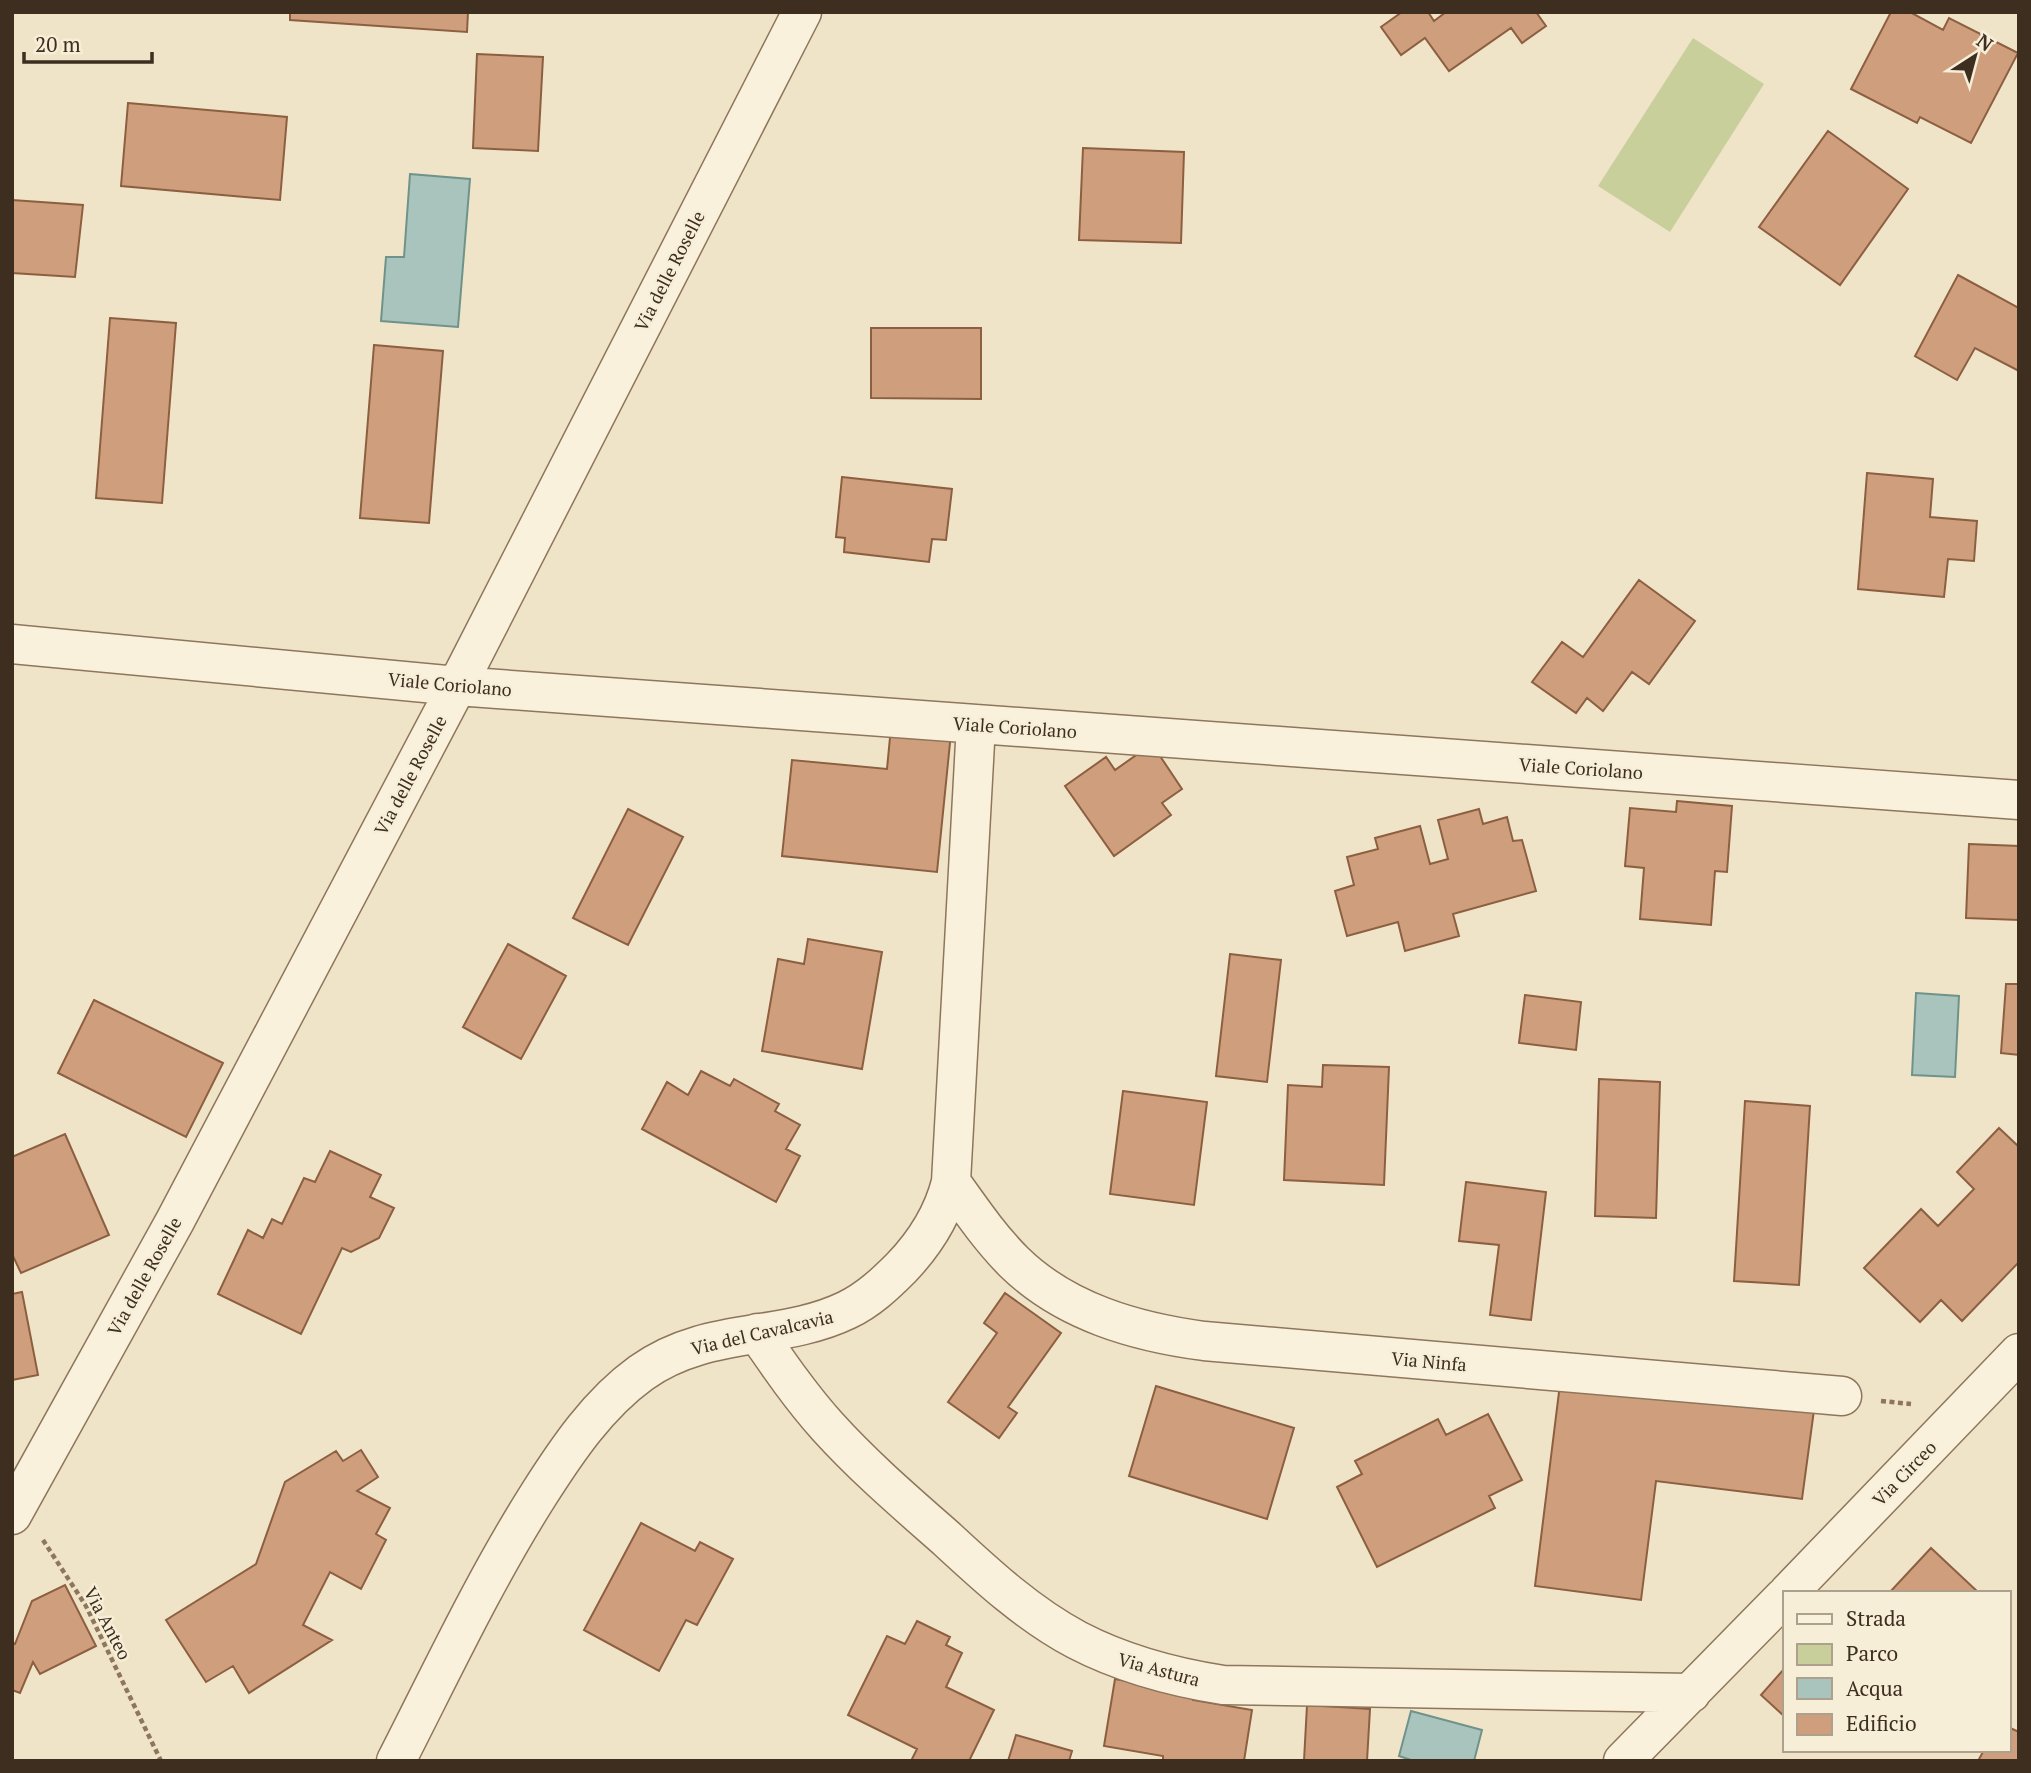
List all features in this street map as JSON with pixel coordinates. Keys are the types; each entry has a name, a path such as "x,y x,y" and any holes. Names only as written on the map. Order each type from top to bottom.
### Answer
{"street":[{"name":"Via delle Roselle","path":"16,1509 175,1221 457,686 802,12"},
{"name":"Viale Coriolano","path":"12,644 457,686 2019,800"},
{"name":"Via del Cavalcavia","path":"397,1761 498,1562 559,1463 601,1409 642,1373 674,1354 708,1342 821,1320 846,1311 869,1297 890,1279 918,1249 943,1206 951,1182 976,724"},
{"name":"Via Ninfa","path":"951,1182 992,1238 1015,1263 1040,1283 1088,1311 1138,1328 1204,1341 1842,1396"},
{"name":"Via Astura","path":"757,1333 797,1390 869,1470 988,1577 1062,1632 1122,1661 1223,1685 1691,1693"},
{"name":"Via Circeo","path":"1790,1591 2019,1353"},
{"path":"1623,1761 1783,1598"}],"path":[{"path":"1842,1396 1964,1410"},
{"name":"Via Anteo","path":"16,1509 86,1606 161,1761"}],"green space":[{"path":"1693,38 1764,84 1670,232 1598,186"}],"water":[{"path":"410,174 470,179 458,327 381,321 386,257 404,257"},
{"path":"1916,993 1959,996 1955,1077 1912,1075"},
{"path":"1411,1711 1482,1730 1474,1761 1414,1761 1399,1756"}],"building":[{"path":"290,12 468,12 467,32 290,20"},
{"path":"1402,12 1428,12 1434,21 1446,12 1536,12 1546,26 1522,43 1511,28 1449,71 1425,38 1401,55 1381,27"},
{"path":"1891,12 1910,12 1943,30 1949,18 2018,53 1971,143 1920,117 1917,123 1851,89"},
{"path":"477,54 543,57 538,151 473,148"},
{"path":"128,103 287,117 280,200 121,186"},
{"path":"1828,131 1908,189 1840,285 1759,227"},
{"path":"1083,148 1184,152 1181,243 1079,240"},
{"path":"12,200 83,205 75,277 12,273"},
{"path":"1958,275 2019,308 2019,371 1975,348 1957,380 1915,356"},
{"path":"110,318 176,323 162,503 96,498"},
{"path":"871,328 981,328 981,399 871,398"},
{"path":"374,345 443,351 429,523 360,518"},
{"path":"1867,473 1933,479 1930,517 1977,521 1974,561 1948,559 1944,597 1858,589"},
{"path":"842,477 952,489 946,540 932,539 929,562 844,552 845,538 836,537"},
{"path":"1639,580 1695,621 1649,684 1632,672 1603,711 1587,698 1576,713 1532,682 1562,642 1583,657"},
{"path":"891,727 951,733 937,872 782,856 792,760 887,769"},
{"path":"1152,744 1182,789 1162,803 1171,815 1114,856 1065,786 1106,757 1115,770"},
{"path":"1677,801 1732,806 1727,872 1715,871 1711,925 1640,919 1644,868 1625,866 1630,808 1676,812"},
{"path":"628,809 683,837 628,945 573,918"},
{"path":"1479,809 1483,824 1507,817 1513,841 1522,840 1536,891 1453,914 1459,936 1405,951 1398,922 1347,936 1335,891 1354,885 1347,857 1378,849 1375,838 1420,826 1430,864 1448,859 1438,820"},
{"path":"1969,844 2019,846 2019,920 1966,918"},
{"path":"808,939 882,952 862,1069 762,1051 778,959 804,964"},
{"path":"508,944 566,976 521,1059 463,1027"},
{"path":"1230,954 1281,960 1267,1082 1216,1076"},
{"path":"2006,984 2019,984 2019,1055 2001,1053"},
{"path":"1525,995 1581,1002 1576,1050 1519,1043"},
{"path":"94,1000 223,1063 186,1137 58,1073"},
{"path":"1323,1065 1389,1067 1384,1185 1284,1180 1288,1085 1322,1087"},
{"path":"701,1071 730,1086 734,1079 779,1104 775,1111 800,1125 786,1149 800,1156 776,1202 642,1129 667,1082 688,1095"},
{"path":"1599,1079 1660,1082 1656,1218 1595,1216"},
{"path":"1123,1091 1207,1102 1194,1205 1110,1194"},
{"path":"1745,1101 1810,1106 1799,1285 1734,1281"},
{"path":"1999,1128 2017,1145 2019,1143 2019,1262 1962,1321 1941,1300 1920,1322 1864,1268 1921,1209 1938,1226 1974,1189 1957,1172"},
{"path":"65,1134 109,1235 21,1273 12,1254 12,1157"},
{"path":"330,1151 381,1175 370,1197 394,1208 379,1238 351,1252 342,1248 301,1334 218,1294 248,1230 263,1238 272,1219 282,1224 304,1178 315,1182"},
{"path":"1466,1182 1546,1192 1531,1320 1490,1315 1499,1245 1459,1241"},
{"path":"22,1292 38,1375 12,1380 12,1294"},
{"path":"1005,1293 1061,1333 1008,1407 1017,1413 999,1438 948,1402 997,1333 984,1323"},
{"path":"1561,1376 1814,1410 1802,1499 1656,1481 1641,1600 1535,1586"},
{"path":"1156,1386 1294,1428 1267,1519 1129,1476"},
{"path":"1488,1414 1522,1480 1489,1496 1495,1508 1377,1567 1337,1487 1362,1474 1355,1461 1438,1419 1446,1435"},
{"path":"361,1450 378,1477 357,1491 390,1508 376,1534 386,1540 361,1589 330,1572 303,1625 332,1640 249,1693 233,1666 206,1682 166,1620 256,1564 285,1482 336,1451 343,1461"},
{"path":"641,1523 695,1551 700,1542 733,1559 697,1625 686,1620 659,1671 584,1630"},
{"path":"1931,1548 1977,1591 1891,1591"},
{"path":"65,1585 96,1646 40,1674 33,1662 20,1693 12,1690 12,1643 15,1644 32,1601"},
{"path":"917,1621 950,1637 946,1645 962,1653 946,1687 994,1710 969,1761 911,1761 917,1749 848,1715 887,1636 905,1644"},
{"path":"1783,1670 1783,1715 1761,1695"},
{"path":"1115,1679 1194,1693 1193,1700 1252,1710 1244,1761 1163,1761 1163,1756 1104,1746"},
{"path":"1307,1705 1370,1709 1367,1761 1304,1761"},
{"path":"2010,1728 2019,1732 2019,1761 1978,1761 1983,1752 2010,1752"},
{"path":"1016,1735 1072,1751 1069,1761 1008,1761"}]}
